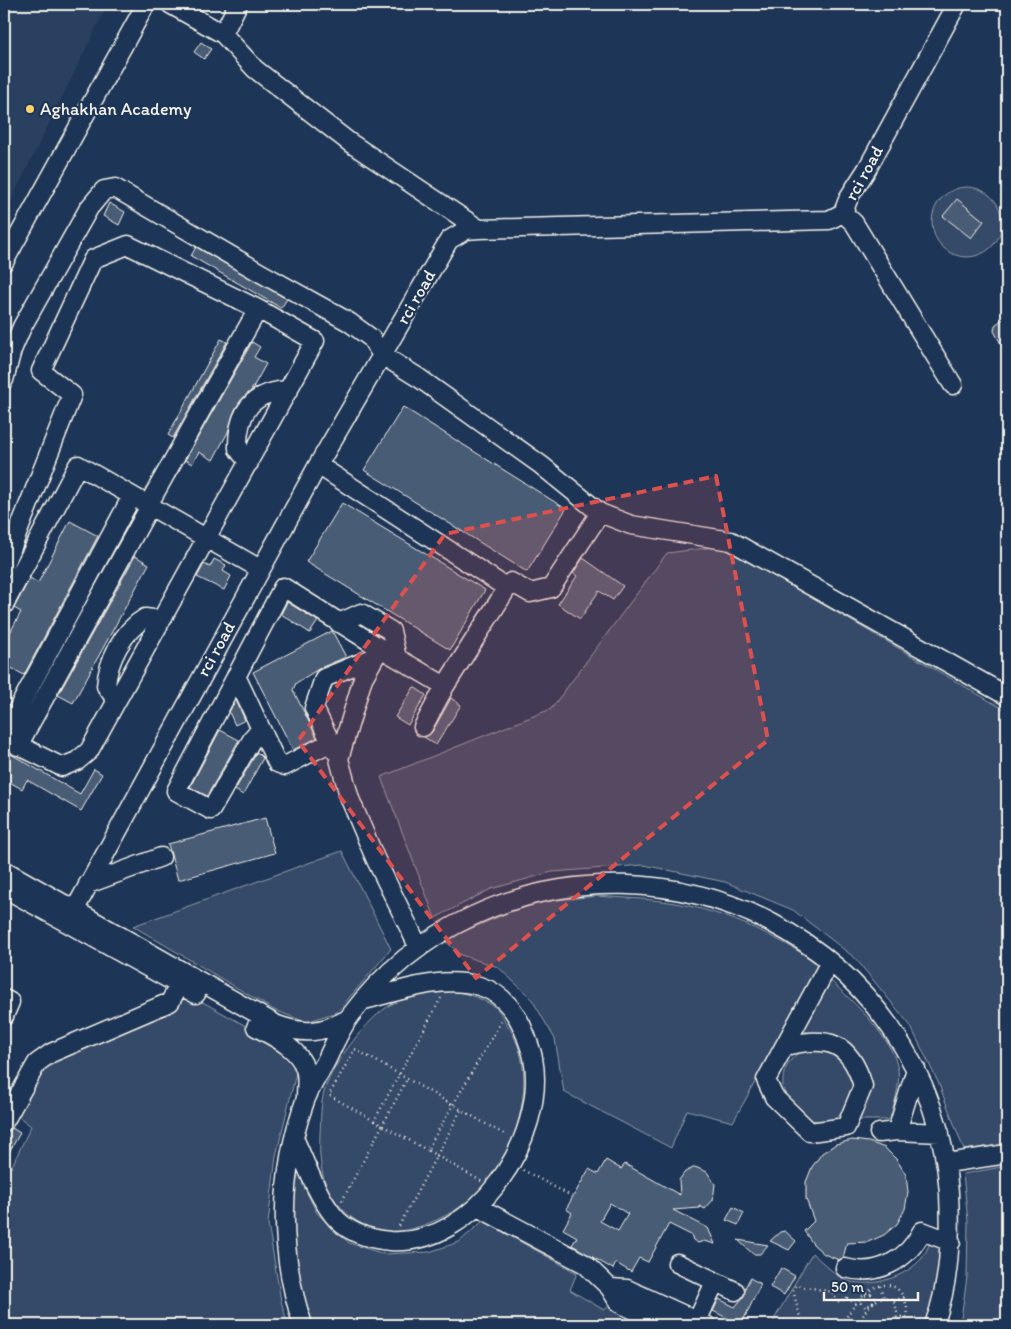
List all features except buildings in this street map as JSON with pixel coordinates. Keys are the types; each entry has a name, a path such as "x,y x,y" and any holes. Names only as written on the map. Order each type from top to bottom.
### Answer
{"street":[{"path":"4,262 146,4"},
{"path":"170,4 224,34 254,69 348,142 479,230"},
{"path":"224,34 238,4"},
{"name":"rci road","path":"74,911 318,465 449,240 466,230 829,220 843,213 849,197 867,169 957,4"},
{"path":"4,380 12,350 45,286 92,204 98,195 110,187 124,192 210,244 349,322 371,338 382,355 419,378 541,465 600,513 631,525 731,541 1007,696"},
{"path":"843,213 854,223 953,385"},
{"path":"4,567 72,395 41,371 93,259 128,245 258,308 315,341 89,751 77,761 62,767 9,739"},
{"path":"9,739 150,506 152,498 258,308"},
{"path":"249,463 238,450 240,424 247,410 255,400 264,394 289,390"},
{"path":"4,605 78,465 260,570 340,623 378,653 397,658 444,686"},
{"path":"318,465 507,588"},
{"path":"9,739 132,496"},
{"path":"423,727 444,686 510,582 530,593 551,588 600,513"},
{"path":"263,733 254,736 211,810 176,791 283,587"},
{"path":"340,623 361,613 391,632 397,658"},
{"path":"117,701 106,686 110,664 130,628 145,618 161,620"},
{"path":"378,653 324,678 314,708 339,759 350,799 374,858 419,948"},
{"path":"339,759 364,678 378,653"},
{"path":"236,676 277,763 285,766 331,742"},
{"path":"88,884 161,857"},
{"path":"4,870 277,1025 297,1032 312,1032 334,1026 348,1019"},
{"path":"303,1325 296,1305 288,1263 284,1221 286,1179 294,1138 306,1097 348,1019 392,971 419,948 459,923 506,903 538,893 579,886 622,884 664,887 705,895 745,909 783,928 830,962 850,979 879,1010 903,1045 916,1069 940,1133 947,1163 951,1242 947,1278 934,1325"},
{"path":"4,888 279,1039 295,1053 305,1069 306,1097"},
{"path":"785,1046 807,1041 825,1042 840,1048 853,1059 863,1086 846,1127 810,1132 774,1097 766,1080 830,962"},
{"path":"294,1138 319,1192 334,1216 355,1233 373,1240 402,1242 427,1237 460,1221 478,1207 511,1163 524,1138 533,1103 533,1058 520,1019 510,1006 480,986 450,981 364,1000"},
{"path":"4,1122 37,1063 51,1053 170,1002 179,985"},
{"path":"4,999 10,1002 4,1016"},
{"path":"896,1131 916,1069"},
{"path":"879,1133 896,1131 940,1133"},
{"path":"947,1163 1007,1154"},
{"path":"478,1207 586,1264 610,1288 619,1303 667,1325"},
{"path":"845,1268 857,1272 875,1270 893,1263 915,1245 922,1231 951,1242"},
{"path":"677,1262 735,1291"},
{"path":"610,1288 627,1289 702,1323 715,1282"}],"path":[{"path":"374,1121 450,981"},
{"path":"427,1150 510,1006"},
{"path":"486,1174 481,1181 330,1095 355,1049 508,1136 504,1144"},
{"path":"334,1216 407,1079"},
{"path":"392,1241 461,1110"},
{"path":"511,1163 573,1197"},
{"path":"833,1292 833,1289 841,1284 847,1290 847,1298"},
{"path":"802,1325 794,1290 796,1285 833,1292 839,1302 847,1298"},
{"path":"880,1286 884,1298"},
{"path":"842,1325 863,1296 880,1286 896,1286 905,1297 908,1310 907,1325"},
{"path":"860,1325 866,1310 875,1298 871,1294 863,1296"},
{"path":"863,1296 861,1303 865,1307 884,1298 890,1298 894,1301 897,1314 896,1324"},
{"path":"894,1301 905,1297"},
{"path":"847,1298 856,1304"},
{"path":"896,1324 900,1317 906,1317 907,1325"},
{"path":"809,1325 810,1323 814,1325"}],"highlighted area":[{"path":"716,476 768,740 476,978 298,741 445,534"}],"shaded area":[{"name":"Aghakhan Academy","path":"4,4 108,4 4,215"},
{"path":"967,187 980,190 992,197 999,209 1002,222 999,235 992,247 980,254 967,257 954,254 942,247 935,235 932,222 935,209 942,197 954,190"},
{"path":"722,546 1007,711 1007,1144 964,1150 938,1082 910,1025 855,958 793,910 725,882 644,865 552,872 491,889 435,918 381,777 551,709 667,553"},
{"path":"342,851 391,949 337,1012 306,1022 274,1010 133,926"},
{"path":"597,896 646,899 683,904 724,916 765,933 820,965 733,1122 687,1110 671,1148 564,1092 555,1039 531,998 498,967 461,955 444,940 512,911 547,901"},
{"path":"829,979 870,1020 895,1058 899,1076 890,1120 854,1120 865,1070 801,1028"},
{"path":"442,989 470,995 489,1003 497,1009 508,1026 517,1044 524,1084 517,1126 500,1164 489,1181 480,1192 467,1202 422,1226 390,1232 376,1230 358,1222 347,1214 329,1192 321,1168 321,1112 323,1094 329,1078 343,1054 362,1030 383,1010 398,1001"},
{"path":"181,990 284,1047 298,1065 276,1156 268,1223 281,1301 288,1325 4,1325 4,1165 11,1168 31,1126 18,1116 40,1067"},
{"path":"805,1048 841,1052 858,1086 848,1108 832,1120 817,1121 803,1116 791,1106 784,1093 783,1077 789,1062"},
{"path":"297,1155 303,1185 317,1213 349,1243 384,1254 429,1252 459,1242 483,1221 577,1273 570,1290 604,1310 609,1306 651,1325 311,1325 299,1284 293,1251 291,1208"},
{"path":"1007,1166 1007,1325 960,1325 967,1277 968,1221 963,1174"},
{"path":"931,1241 942,1246 942,1262 927,1325 771,1325 812,1253 839,1276 848,1281 857,1283 878,1282 907,1271 915,1265 925,1254"}],"place":[{"name":"Aghakhan Academy","path":"30,109"}]}
